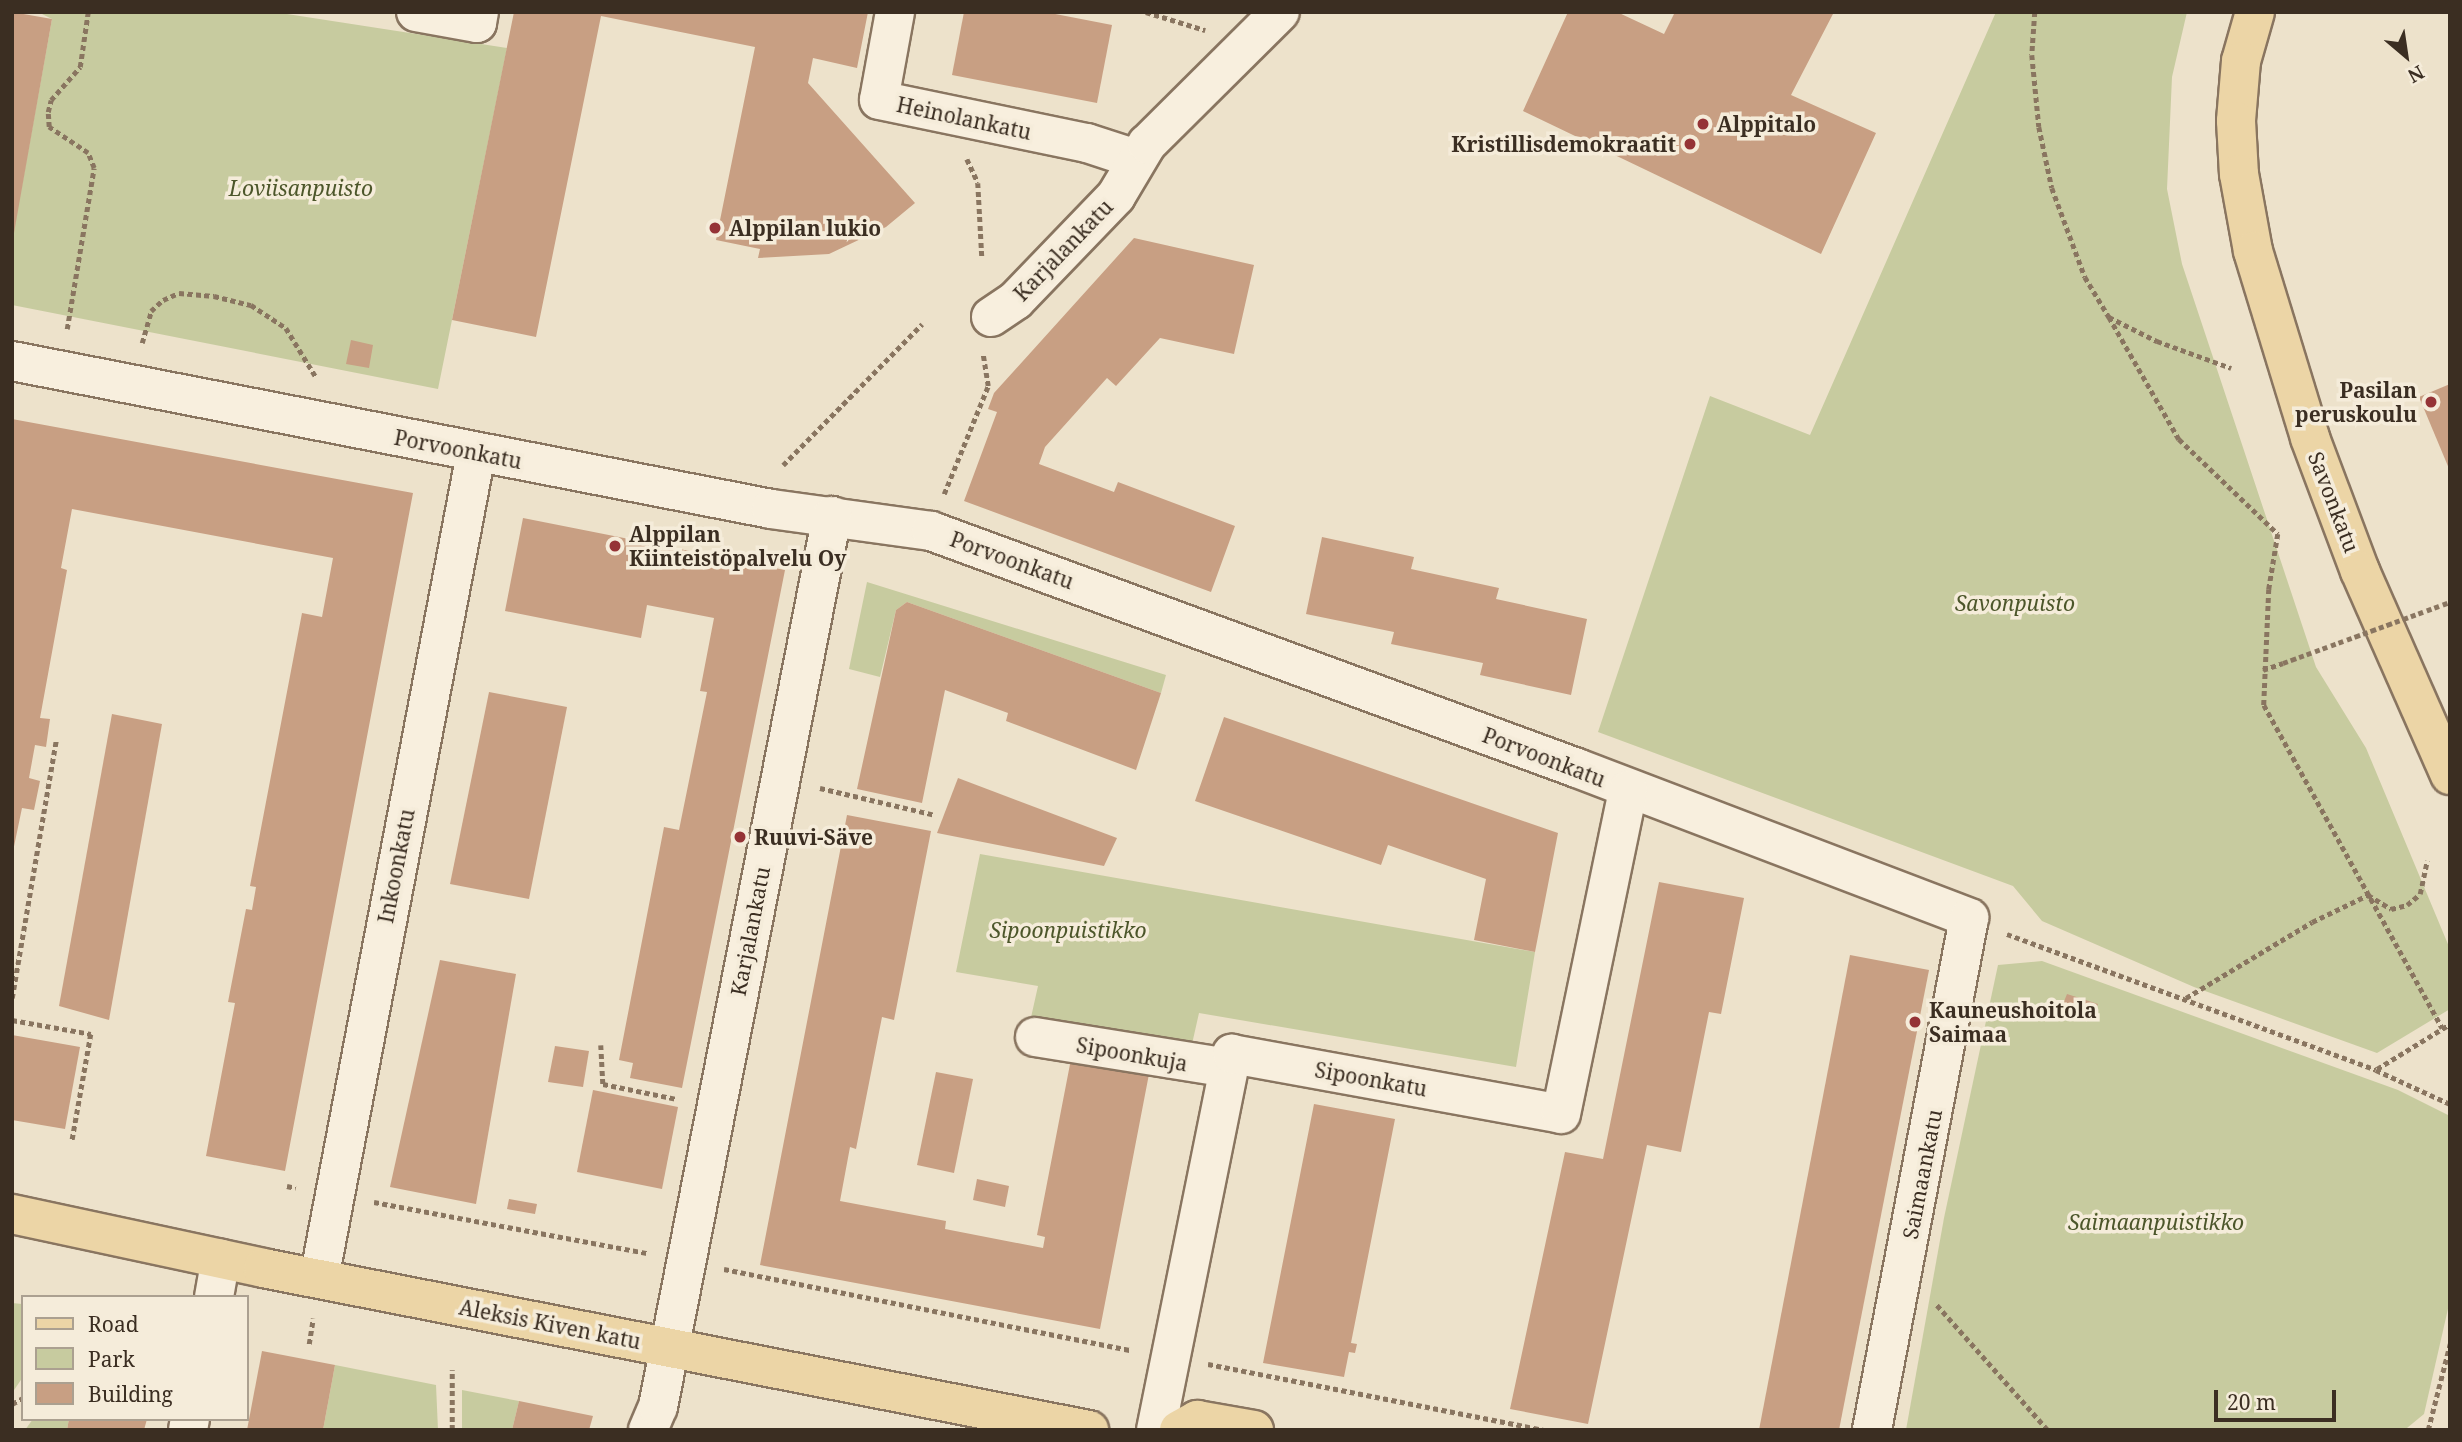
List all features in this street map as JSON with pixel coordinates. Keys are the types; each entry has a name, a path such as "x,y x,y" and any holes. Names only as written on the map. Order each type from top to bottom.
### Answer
{"main road":[{"name":"Savonkatu","path":"2255,12 2241,61 2236,121 2239,174 2253,251 2288,373 2337,511 2450,775"},
{"name":"Aleksis Kiven katu","path":"12,1214 319,1279 1089,1430"},
{"path":"1178,1430 1196,1420 1254,1430"}],"street":[{"path":"416,12 478,18"},
{"name":"Heinolankatu","path":"895,12 879,100 1087,143 1136,159"},
{"name":"Karjalankatu","path":"990,317 1016,300 1116,196 1136,159 1280,12"},
{"name":"Porvoonkatu","path":"12,361 476,454 931,531 1969,918"},
{"name":"Inkoonkatu","path":"319,1279 476,454"},
{"name":"Karjalankatu","path":"648,1430 658,1407 831,516"},
{"name":"Sipoonkatu","path":"1229,1068 1232,1054 1562,1114 1628,790"},
{"name":"Saimaankatu","path":"1872,1430 1969,918"},
{"name":"Sipoonkuja","path":"1035,1037 1229,1068"},
{"path":"1156,1430 1229,1068"},
{"path":"214,1295 221,1259"}],"path":[{"path":"67,329 94,168 88,153 49,127 48,112 51,100 80,67 88,12"},
{"path":"1146,12 1202,27"},
{"path":"2035,12 2033,67 2052,188 2085,277 2179,439 2278,534 2263,670 2264,705 2442,1028"},
{"path":"961,150 978,183 982,257"},
{"path":"142,343 151,311 163,300 178,293 214,296 251,305 286,328 316,377"},
{"path":"931,531 988,386 982,358 990,317"},
{"path":"2109,317 2231,368"},
{"path":"783,465 922,324"},
{"path":"2263,670 2450,602"},
{"path":"12,998 56,741"},
{"path":"780,780 935,815"},
{"path":"2368,895 2391,909 2407,905 2420,894 2427,861"},
{"path":"2186,998 2312,922 2368,895"},
{"path":"2004,933 2376,1070 2450,1104"},
{"path":"12,1020 91,1034 72,1142"},
{"path":"2376,1070 2450,1024"},
{"path":"601,1045 603,1084 716,1105"},
{"path":"380,1203 1544,1430"},
{"path":"1904,1268 2048,1430"},
{"path":"2428,1430 2450,1344"},
{"path":"452,1370 452,1430"}],"green space":[{"name":"Loviisanpuisto","path":"38,12 274,12 507,48 438,389 12,305 12,240 52,19"},
{"name":"Savonpuisto","path":"1996,12 2187,12 2172,77 2167,189 2182,264 2316,667 2366,748 2450,949 2450,1009 2377,1053 2194,987 2042,921 2013,886 1598,732 1710,396 1810,435"},
{"path":"867,582 1166,675 1161,693 907,602 896,610 880,677 849,669"},
{"name":"Sipoonpuistikko","path":"980,854 1535,952 1516,1067 1199,1013 1190,1053 1030,1022 1038,986 956,972"},
{"name":"Saimaanpuistikko","path":"2042,961 2398,1090 2450,1116 2450,1300 2424,1414 2407,1428 1906,1430 1944,1218 1998,965"},
{"path":"12,1303 21,1304 21,1380 12,1393"},
{"path":"335,1365 436,1385 438,1430 323,1430"},
{"path":"462,1390 519,1401 512,1430 462,1430"},
{"path":"32,1421 69,1421 67,1430 25,1430"}],"building":[{"path":"12,12 52,19 14,233 12,233"},
{"path":"514,12 868,12 857,68 813,58 808,83 915,203 886,227 829,254 758,258 760,249 716,240 755,47 601,16 536,337 452,320"},
{"path":"964,12 1045,12 1112,25 1097,103 952,75"},
{"name":"Alppitalo","path":"1568,12 1617,12 1664,34 1675,12 1834,12 1791,95 1876,133 1821,254 1523,111"},
{"path":"1134,238 1254,265 1234,354 1160,338 1116,386 1107,378 1045,447 1039,464 1114,492 1118,482 1235,526 1211,592 964,501 997,412 988,409 994,393"},
{"path":"351,340 373,345 369,368 346,364"},
{"path":"2450,384 2450,471 2419,397"},
{"path":"12,419 413,493 285,1171 206,1156 235,1003 228,1002 246,909 252,910 256,887 250,886 302,613 322,617 333,558 72,509 61,568 67,570 40,718 50,719 46,747 35,745 29,778 40,781 34,810 22,808 12,856"},
{"path":"523,518 785,570 682,1088 630,1078 633,1063 619,1060 664,827 679,830 707,692 700,691 714,618 647,605 641,638 505,611"},
{"path":"1322,537 1414,557 1411,569 1499,588 1496,599 1587,619 1571,695 1480,675 1483,663 1391,644 1394,632 1306,614"},
{"path":"907,602 1161,693 1136,770 1006,721 1008,713 945,690 922,803 857,789 896,610"},
{"path":"489,692 567,707 529,899 450,884"},
{"path":"112,714 162,724 109,1020 59,1006"},
{"path":"1224,717 1558,833 1535,952 1474,940 1486,879 1388,845 1381,865 1195,801"},
{"path":"958,778 1117,838 1104,866 937,833"},
{"path":"847,815 931,831 894,1020 882,1017 856,1149 850,1147 840,1201 946,1221 945,1229 1043,1248 1045,1237 1037,1235 1071,1059 1149,1074 1100,1329 760,1265"},
{"path":"1659,882 1744,898 1721,1014 1709,1012 1681,1152 1647,1145 1588,1424 1510,1409 1565,1152 1603,1159"},
{"path":"1850,955 1929,970 1839,1430 1759,1430"},
{"path":"440,960 516,974 476,1204 390,1187"},
{"path":"2067,994 2098,1004 2092,1021 2061,1009"},
{"path":"12,1035 80,1047 65,1129 12,1120"},
{"path":"555,1046 589,1051 583,1087 548,1082"},
{"path":"936,1072 973,1079 954,1173 917,1165"},
{"path":"593,1090 678,1107 662,1189 577,1172"},
{"path":"1314,1104 1395,1119 1351,1343 1357,1344 1355,1353 1349,1352 1344,1377 1263,1363"},
{"path":"977,1179 1009,1186 1005,1207 973,1200"},
{"path":"509,1199 537,1204 535,1214 507,1209"},
{"path":"262,1351 335,1365 323,1430 247,1430"},
{"path":"519,1401 593,1416 589,1430 512,1430"},
{"path":"69,1421 146,1421 144,1430 67,1430"}],"place":[{"name":"Alppitalo","path":"1703,124"},
{"name":"Kristillisdemokraatit","path":"1690,144"},
{"name":"Alppilan lukio","path":"715,228"},
{"name":"Pasilan peruskoulu","path":"2431,402"},
{"name":"Alppilan Kiinteistöpalvelu Oy","path":"615,546"},
{"name":"Ruuvi-Säve","path":"740,837"},
{"name":"Kauneushoitola Saimaa","path":"1915,1022"}]}
